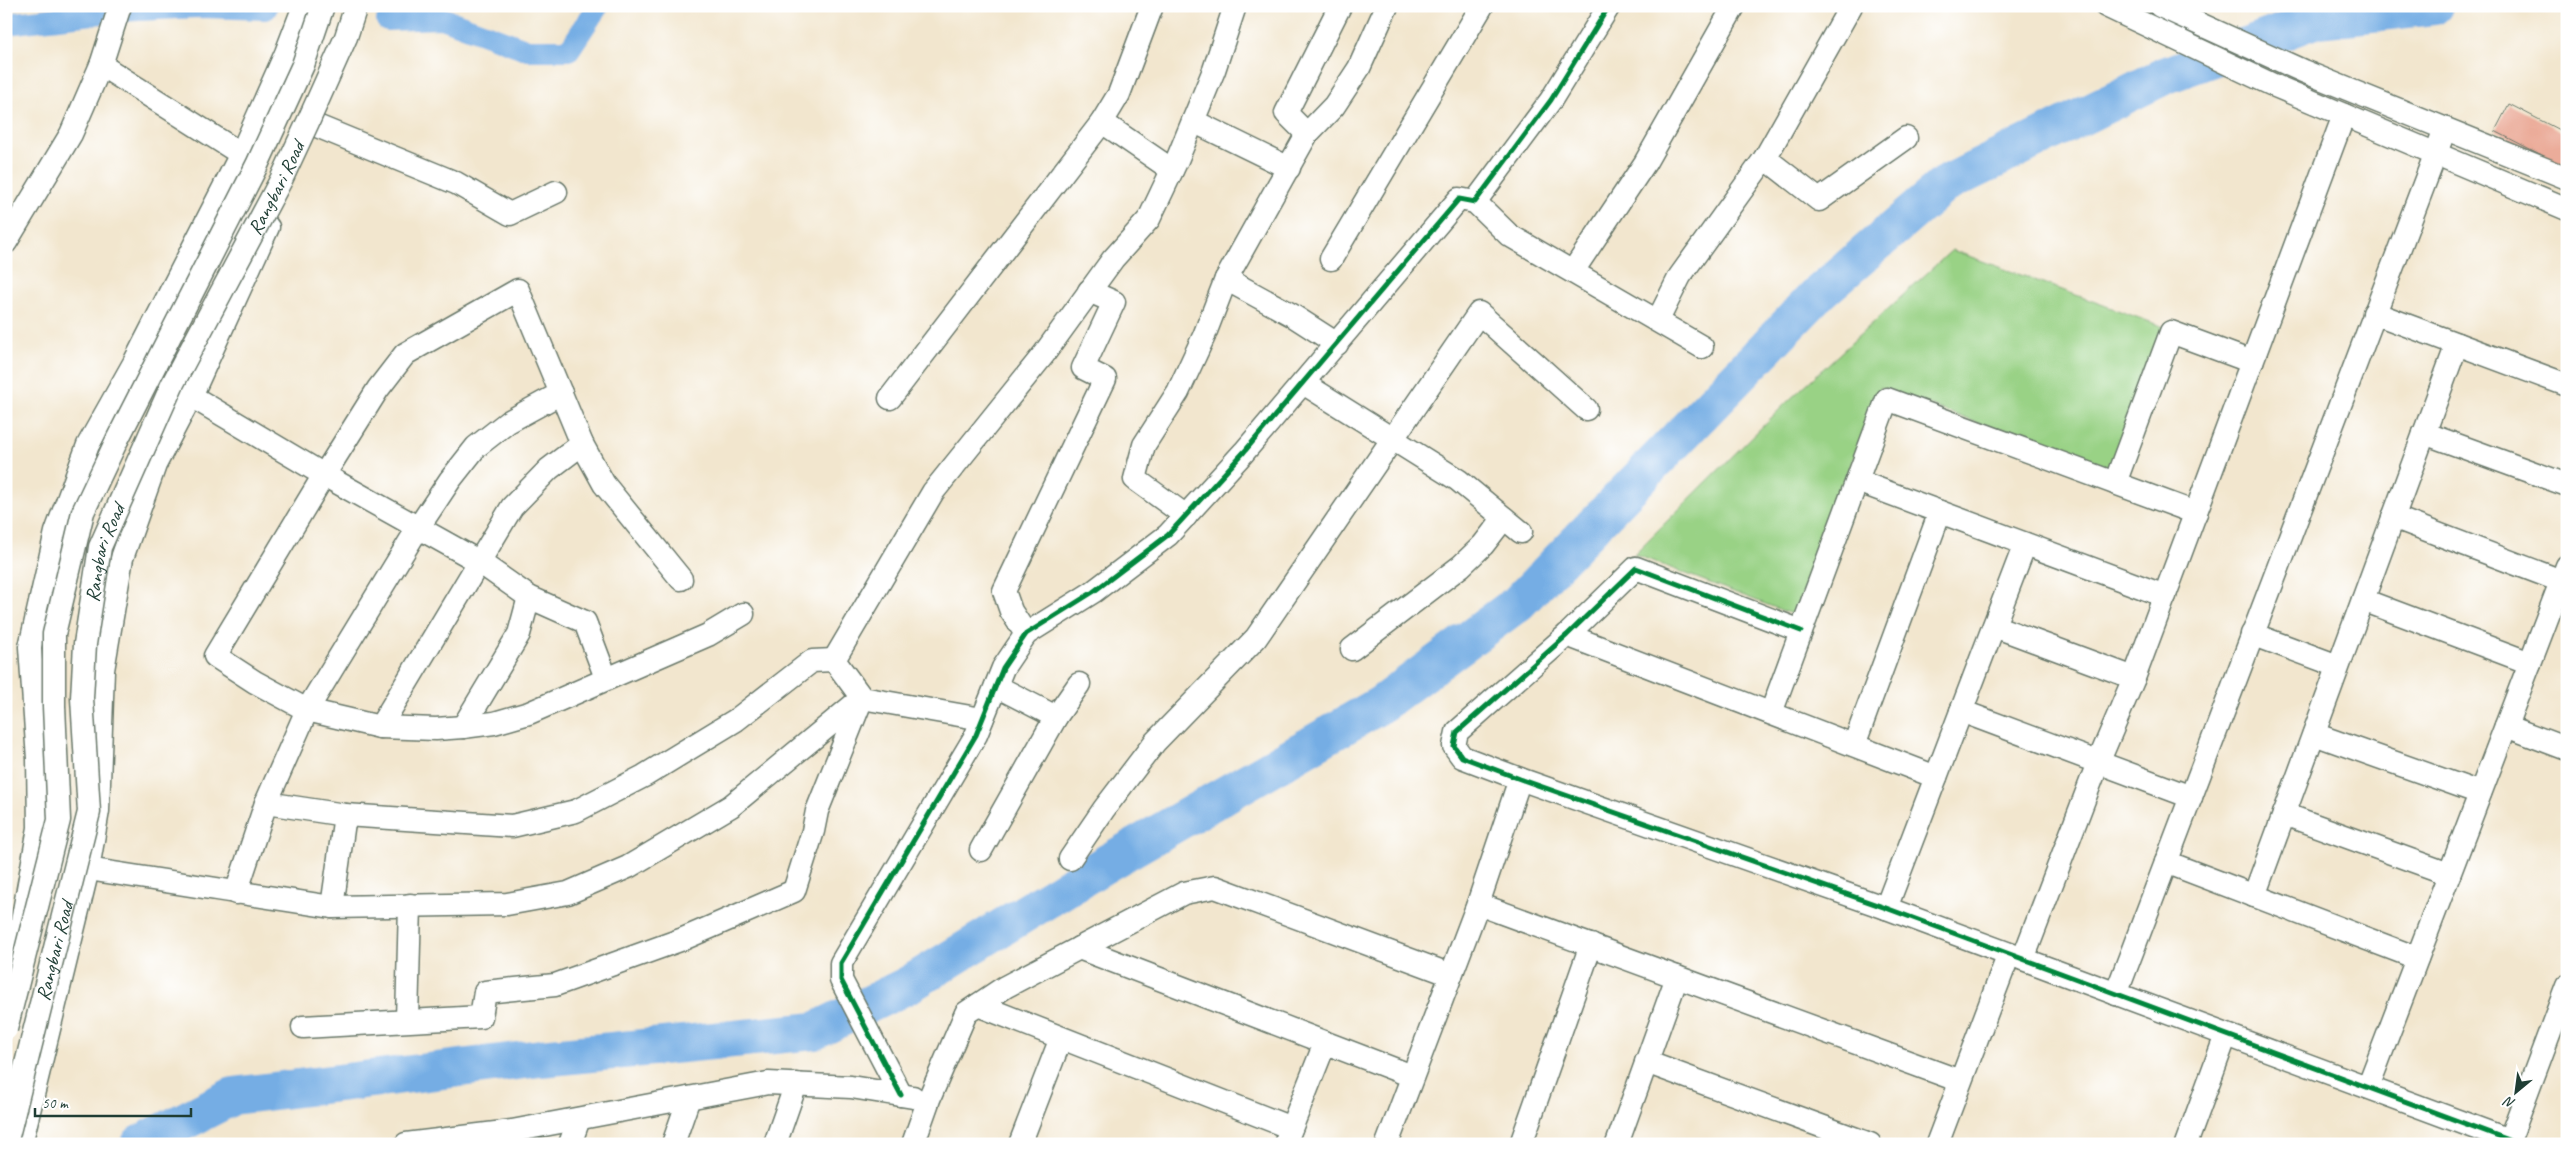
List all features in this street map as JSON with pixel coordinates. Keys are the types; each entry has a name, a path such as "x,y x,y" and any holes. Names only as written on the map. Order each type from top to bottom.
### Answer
{"street":[{"path":"6,970 14,921 39,828 38,759 30,647 56,532 88,445 134,363 241,154 286,53 304,6"},
{"name":"Rangbari Road","path":"6,1029 59,820 54,706 54,634 83,512 117,440 257,165 303,65 323,6"},
{"name":"Rangbari Road","path":"6,1144 89,812 82,698 85,644 100,547 172,384 281,180 346,37 356,6"},
{"path":"20,1144 88,869 98,811 103,670 122,558 155,465 191,396 251,260 317,126 351,50 365,6"},
{"path":"890,398 1102,122 1118,94 1152,6"},
{"path":"834,660 933,492 1044,354 1113,259 1149,219 1214,70 1234,6"},
{"path":"1307,134 1286,113 1340,6"},
{"path":"1186,516 1135,479 1144,445 1178,392 1204,336 1226,279 1307,134 1334,106 1359,68 1387,6"},
{"path":"1331,260 1482,6"},
{"path":"1573,271 1645,163 1734,6"},
{"path":"2106,6 2138,14 2175,40 2273,85 2567,210"},
{"path":"1475,202 1551,100 1603,8"},
{"path":"1658,320 1680,276 1765,158 1847,8"},
{"path":"2138,14 2173,8 2212,32 2567,178"},
{"path":"6,242 71,134 100,65 117,15"},
{"path":"100,65 241,154"},
{"path":"1937,1144 1960,1081 2016,956 2134,678 2344,115"},
{"path":"1193,121 1289,168"},
{"path":"1102,122 1172,170"},
{"path":"317,126 456,183 510,214 556,192"},
{"path":"2116,994 2445,129"},
{"path":"1765,158 1818,200 1906,138"},
{"path":"902,1095 841,980 841,963 976,734 1003,668 1026,634 1093,592 1168,535 1337,344 1459,199 1475,202 1509,235 1702,347"},
{"path":"1226,279 1292,315 1337,344"},
{"path":"681,579 604,484 582,444 518,290 404,354 378,389 324,474 215,656 255,682 307,710 380,727 436,729 463,727 494,723 529,713 708,635 743,614"},
{"path":"1026,634 1011,611 1004,590 1104,379 1083,368 1114,302 1089,291"},
{"path":"1070,859 1104,809 1155,742 1256,638 1394,440 1479,313 1586,409"},
{"path":"2374,313 2567,385"},
{"path":"2115,484 2171,332 2252,362"},
{"path":"2254,896 2457,344"},
{"path":"1303,383 1458,480 1521,532"},
{"path":"236,893 266,803 307,710 418,528 450,480 476,447 508,422 561,393"},
{"path":"191,396 478,561 529,597 585,622 606,678"},
{"path":"1771,713 1887,399 2196,514"},
{"path":"2424,433 2567,485"},
{"path":"380,727 512,507 549,469 582,444"},
{"path":"1857,481 2165,596"},
{"path":"1854,745 1940,512"},
{"path":"2368,1087 2564,573 2393,517"},
{"path":"1352,649 1460,566 1483,545 1504,518"},
{"path":"1886,908 2025,544"},
{"path":"1801,631 1636,568 1567,635 1457,732 1454,746 1462,757 1520,779 1886,908 2368,1087 2508,1142 2567,986"},
{"path":"463,727 519,634 529,597"},
{"path":"2362,600 2530,663"},
{"path":"1994,626 2134,678"},
{"path":"2252,634 2338,666"},
{"path":"1567,635 1936,777"},
{"path":"266,803 345,815 512,826 576,811 644,776 736,720 812,660 834,660"},
{"path":"834,660 862,698 982,719"},
{"path":"981,850 1056,717 1079,684"},
{"path":"996,686 1056,717"},
{"path":"88,869 332,907 507,904 568,893 628,867 731,806 862,698"},
{"path":"302,1027 481,1017 485,992 555,985 684,939 794,891 813,831 817,811 862,698"},
{"path":"1961,711 2191,797"},
{"path":"2506,726 2567,749"},
{"path":"2314,734 2480,793"},
{"path":"1387,1144 1478,904 1520,779"},
{"path":"2284,814 2449,874"},
{"path":"332,907 345,815"},
{"path":"2166,862 2417,958"},
{"path":"913,1144 929,1099 966,1013 1005,987 1184,893 1215,887 1451,975"},
{"path":"1478,904 1960,1081"},
{"path":"407,1020 410,905"},
{"path":"14,921 72,938"},
{"path":"1521,1144 1591,945"},
{"path":"1079,948 1412,1076"},
{"path":"1617,1144 1677,977"},
{"path":"978,1005 1061,1038 1288,1136 1326,1043"},
{"path":"2186,1144 2226,1035"},
{"path":"1026,1142 1061,1038"},
{"path":"1646,1062 1870,1144"},
{"path":"406,1144 512,1131 768,1083 851,1087 929,1099"},
{"path":"775,1144 796,1084"},
{"path":"673,1144 689,1098"},
{"path":"570,1144 579,1119"}],"green space":[{"path":"1952,250 2164,327 2111,473 1881,387 1794,615 1634,554 1786,403"}],"building":[{"path":"2509,104 2567,134 2567,163 2565,167 2495,131"}],"waterway":[{"path":"387,20 442,18 528,50 569,50 598,6"},
{"path":"140,1144 233,1096 541,1058 815,1031 908,985 1107,863 1380,705 1518,603 1817,295 1944,185 2164,76 2318,19 2434,6"},
{"path":"6,24 119,11 199,7 266,9"}],"cycle path":[{"path":"901,1095 841,980 841,963 976,735 1003,668 1026,634 1093,592 1168,535 1244,452 1459,199 1475,202 1551,100 1609,6"},
{"path":"1801,631 1636,568 1567,635 1457,732 1454,746 1462,757 1520,779 1886,908 2509,1140"}]}
